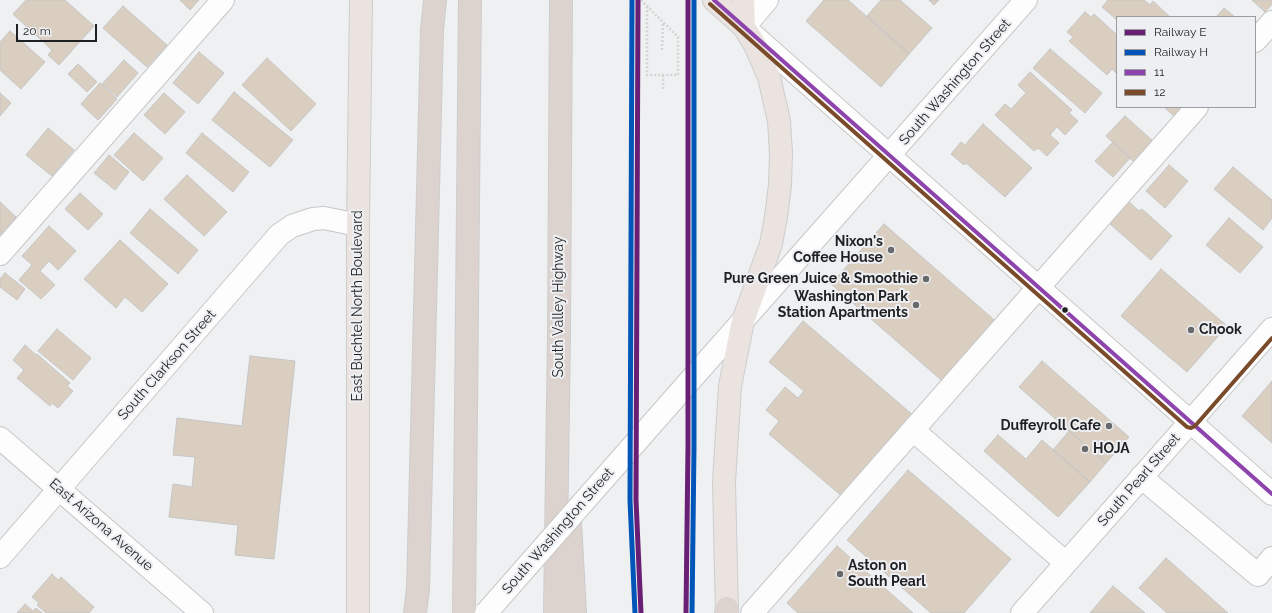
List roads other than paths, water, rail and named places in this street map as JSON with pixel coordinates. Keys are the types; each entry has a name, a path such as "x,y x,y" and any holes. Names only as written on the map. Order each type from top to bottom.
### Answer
{"highway":[{"path":"415,613 418,590 434,0"},
{"path":"464,613 470,0"},
{"name":"South Valley Highway","path":"555,613 559,333 561,0"},
{"path":"559,333 575,613"}],"main road":[{"name":"East Buchtel North Boulevard","path":"358,613 358,225 361,0"},
{"path":"714,0 744,27 755,45 769,78 780,121 781,153 780,185 771,244 743,321 730,386 724,482 726,611"},
{"path":"743,0 744,27"}],"street":[{"path":"0,254 223,0"},
{"path":"767,0 744,27 1272,494"},
{"name":"South Washington Street","path":"486,613 1026,0"},
{"path":"1256,41 1272,22"},
{"path":"752,613 1196,108"},
{"name":"South Clarkson Street","path":"0,557 279,235 292,226 313,219 324,218 358,225"},
{"name":"South Pearl Street","path":"1022,613 1272,329"},
{"path":"913,430 1066,563"},
{"name":"East Arizona Avenue","path":"0,438 202,613"},
{"path":"1141,477 1258,575 1272,558"}],"rail line":[{"name":"H","path":"632,0 630,500 635,613"},
{"name":"E","path":"638,0 636,500 641,613"},
{"name":"E","path":"686,613 688,446 688,0"},
{"name":"H","path":"692,613 694,446 694,0"}],"place":[{"name":"Nixon's Coffee House","path":"891,250"},
{"name":"Pure Green Juice & Smoothie","path":"926,279"},
{"name":"Washington Park Station Apartments","path":"916,305"},
{"name":"Chook","path":"1191,330"},
{"name":"Duffeyroll Cafe","path":"1109,426"},
{"name":"HOJA","path":"1085,449"},
{"name":"Aston on South Pearl","path":"840,574"}]}
